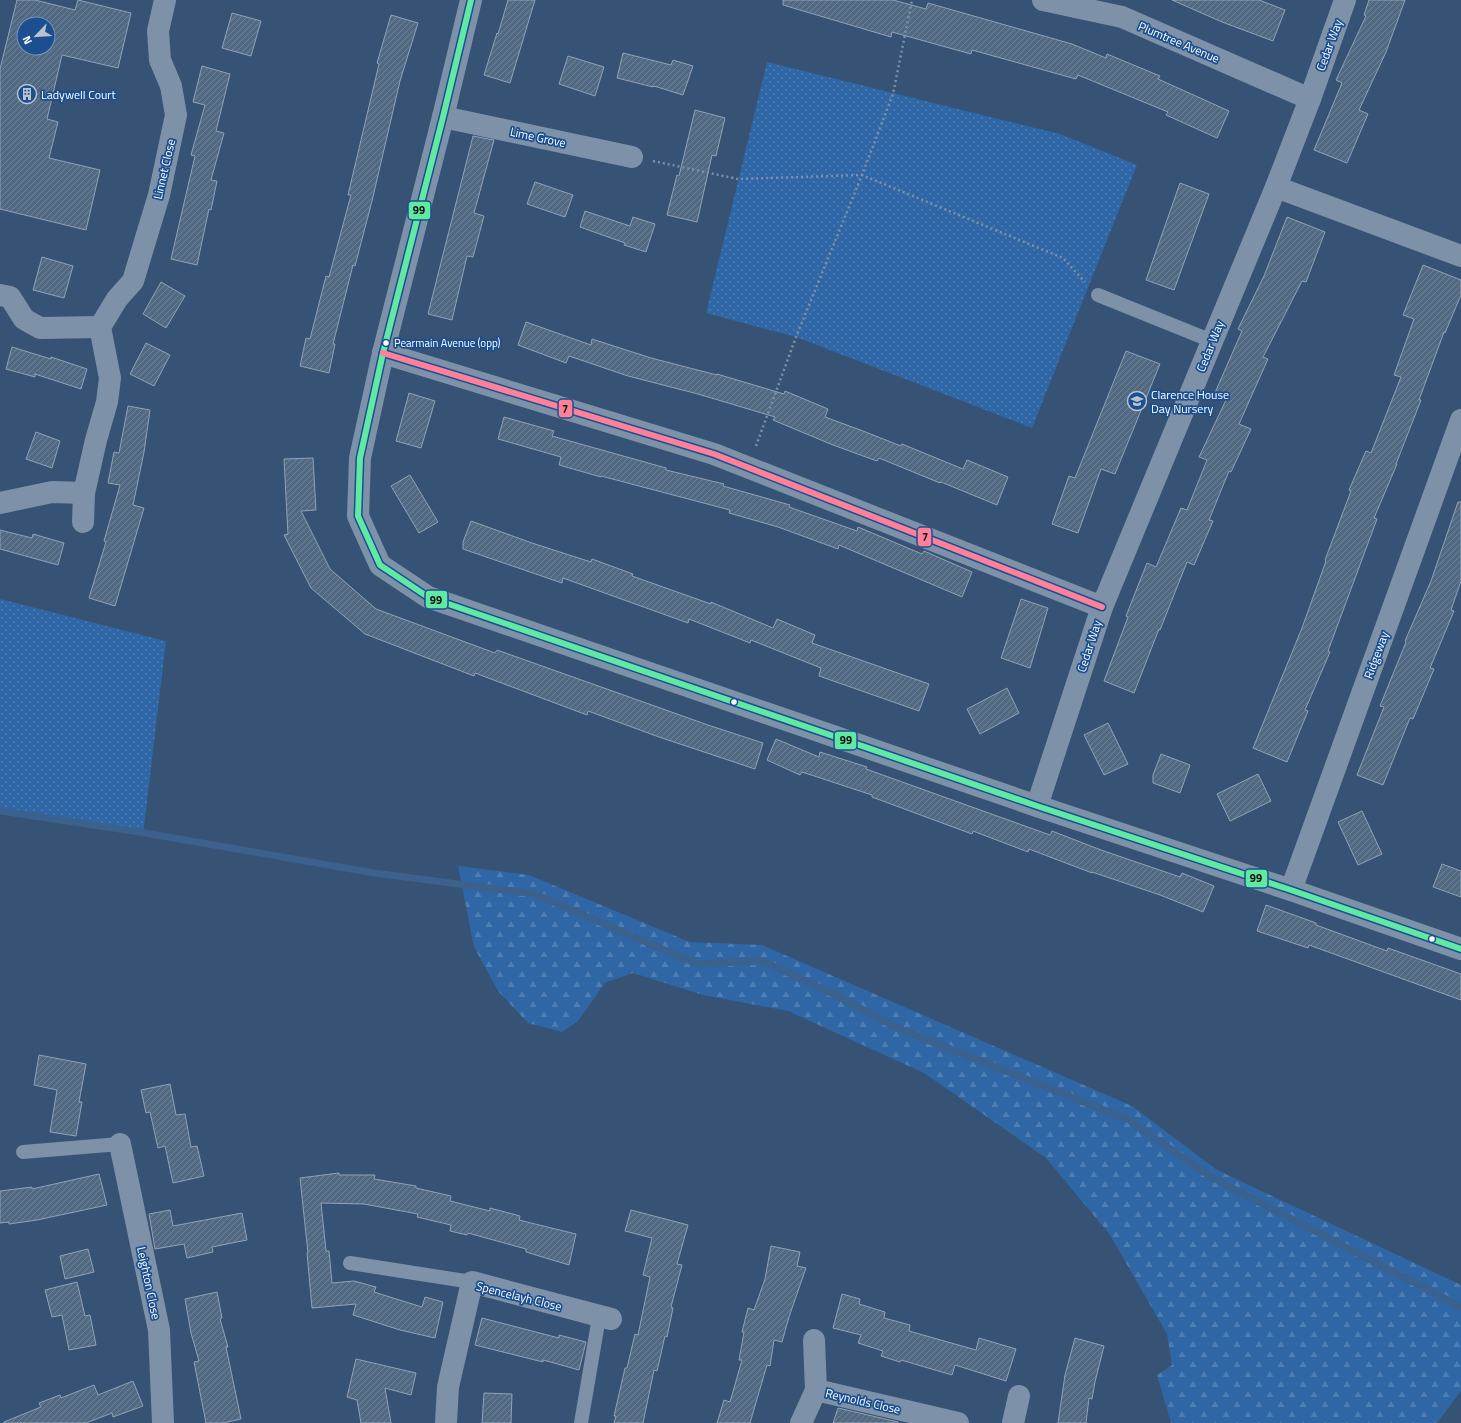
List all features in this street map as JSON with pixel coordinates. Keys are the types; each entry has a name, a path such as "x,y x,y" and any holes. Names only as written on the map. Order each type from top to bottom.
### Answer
{"street":[{"name":"Linnet Close","path":"100,327 117,299 133,281 159,195 176,115 171,86 160,60 158,31 165,0"},
{"path":"471,0 383,353 360,458 358,516 380,565 428,597 1037,806 1291,890 1461,949"},
{"name":"Plumtree Avenue","path":"1043,0 1122,17 1310,99"},
{"name":"Cedar Way","path":"1037,806 1102,607 1276,187 1310,99 1345,0"},
{"name":"Lime Grove","path":"443,117 632,157"},
{"path":"1276,187 1461,256"},
{"path":"0,295 10,297 24,319 40,328 100,327 110,378 107,402 96,440 84,493 83,522"},
{"path":"383,353 714,454 1102,607"},
{"name":"Ridgeway","path":"1291,890 1461,420"},
{"path":"1,500 52,492 84,493"},
{"name":"Leighton Close","path":"120,1144 159,1330 163,1423"},
{"name":"Spencelayh Close","path":"446,1423 448,1387 472,1282 605,1318"},
{"name":"Reynolds Close","path":"801,1423 816,1390 814,1340"},
{"name":"Reynolds Close","path":"816,1390 958,1423"},
{"path":"1013,1423 1020,1396"}],"lane":[{"path":"1098,295 1212,341"},
{"path":"23,1152 120,1144"},
{"path":"350,1263 472,1282"},
{"path":"581,1423 605,1318"}],"path":[{"path":"748,467 796,337 862,175 893,94 912,0"},
{"path":"632,157 738,179 862,175 1063,258 1098,295"}],"green space":[{"path":"767,62 1060,134 1137,165 1032,428 796,337 706,313"},
{"path":"0,599 166,641 143,835 0,814"},
{"path":"458,866 529,875 690,942 762,945 1132,1106 1217,1170 1461,1285 1461,1391 1437,1423 1171,1423 1157,1375 1172,1365 1167,1334 1110,1235 1046,1158 924,1073 788,1011 703,995 633,973 605,983 578,1021 562,1032 528,1023 498,991 474,947"}],"building":[{"name":"Ladywell Court","path":"17,0 35,0 75,10 78,0 131,13 118,68 62,55 47,119 58,122 49,158 100,170 86,230 0,209 0,69"},
{"path":"508,0 535,0 510,83 484,75"},
{"path":"783,0 893,0 926,9 928,3 1072,44 1106,58 1107,54 1160,76 1158,79 1229,111 1217,138 1166,115 1168,112 1078,75 1076,79 972,50 971,54 892,32 891,37 783,5"},
{"path":"1172,0 1259,0 1285,10 1273,41 1222,22"},
{"path":"1369,0 1405,0 1386,52 1359,110 1368,114 1347,163 1314,150 1342,83 1336,80 1366,16 1364,15"},
{"path":"232,13 261,21 251,56 222,48"},
{"path":"391,15 418,23 400,81 372,201 355,266 353,265 333,344 335,344 329,373 300,366 306,338 310,339 326,276 329,277 351,195 348,195 379,64 377,63"},
{"path":"623,53 671,65 673,60 693,66 683,95 654,86 617,78"},
{"path":"568,56 604,67 595,96 559,84"},
{"path":"202,66 230,74 216,131 224,133 211,180 217,181 211,210 209,209 197,265 171,259 195,156 191,155 205,105 193,102"},
{"path":"695,110 725,118 716,156 712,155 697,222 667,215 677,175 679,176"},
{"path":"473,136 494,140 474,213 484,216 473,257 467,256 452,320 428,314"},
{"path":"535,182 573,195 565,217 527,204"},
{"path":"1180,183 1209,194 1174,290 1146,280"},
{"path":"585,211 630,226 633,217 655,224 646,252 624,245 625,243 580,227"},
{"path":"1287,217 1325,232 1306,282 1302,281 1263,357 1268,359 1239,424 1251,429 1231,472 1229,471 1209,520 1213,521 1194,565 1187,562 1134,693 1104,681 1128,617 1126,616 1147,563 1156,567 1181,508 1187,510 1207,460 1199,457 1226,400 1214,395 1242,331 1238,329 1264,276"},
{"path":"42,257 73,266 64,298 33,290"},
{"path":"1423,265 1461,280 1461,295 1445,333 1444,332 1397,464 1374,518 1377,519 1328,651 1330,652 1305,710 1308,711 1287,762 1253,748 1302,628 1326,561 1325,560 1351,491 1349,490 1366,451 1371,453 1401,377 1394,375 1414,319 1403,315"},
{"path":"161,282 185,296 166,328 143,314"},
{"path":"526,322 591,345 592,339 651,358 717,374 784,394 785,391 828,409 825,417 901,446 902,444 963,469 967,460 1008,477 997,505 879,458 877,461 833,445 773,420 775,417 698,394 628,376 569,356 566,363 518,345"},
{"path":"146,343 170,355 154,386 130,374"},
{"path":"12,347 51,359 51,357 87,369 81,389 35,374 35,377 6,369"},
{"path":"1126,351 1160,364 1115,474 1101,469 1078,533 1052,524 1069,476 1075,478"},
{"path":"409,393 435,401 421,448 396,441"},
{"path":"128,406 150,410 144,452 133,505 144,508 115,606 89,598 106,542 104,541 120,485 108,483 114,452 119,453"},
{"path":"504,417 554,431 552,436 666,468 666,470 724,484 723,486 790,505 789,507 857,531 858,527 922,554 924,551 972,572 962,597 839,545 838,549 778,527 729,513 730,510 559,465 561,457 498,439"},
{"path":"36,432 60,441 52,468 26,459"},
{"path":"313,458 316,510 301,511 330,569 376,609 495,653 497,650 763,743 755,769 659,737 588,711 587,715 475,673 474,676 365,634 311,588 284,535 288,534 284,459"},
{"path":"410,475 438,522 419,533 391,486"},
{"path":"1458,502 1461,502 1461,581 1451,610 1454,611 1430,668 1434,669 1413,719 1410,718 1383,785 1357,775 1384,707 1380,706 1406,642 1405,641 1431,581"},
{"path":"471,521 591,562 592,559 633,574 632,576 711,604 711,602 773,628 777,619 815,635 812,643 929,684 919,711 819,676 821,668 751,640 750,643 689,619 688,623 563,578 562,583 463,549 463,542"},
{"path":"0,530 32,538 33,534 64,543 58,565 0,549"},
{"path":"1021,599 1048,608 1030,668 1001,658"},
{"path":"1007,688 1019,713 980,734 967,709"},
{"path":"1108,723 1128,764 1104,775 1084,735"},
{"path":"776,739 819,757 820,752 867,767 866,769 1050,835 1052,831 1101,850 1180,877 1182,873 1214,886 1203,912 1160,895 1092,873 1029,849 1028,852 973,831 972,834 872,797 872,795 802,772 800,775 767,760"},
{"path":"1161,754 1190,765 1180,793 1153,783 1153,775"},
{"path":"1258,774 1271,801 1230,821 1217,794"},
{"path":"1362,811 1382,854 1358,865 1338,822"},
{"path":"1442,864 1461,871 1461,897 1433,887"},
{"path":"1266,905 1387,951 1388,948 1461,974 1461,1000 1309,945 1308,948 1257,931"},
{"path":"39,1055 86,1064 79,1102 82,1102 76,1136 50,1132 57,1090 34,1085"},
{"path":"170,1084 176,1115 185,1114 191,1147 197,1146 204,1176 173,1183 165,1146 158,1148 150,1112 146,1113 141,1090"},
{"path":"339,1173 339,1175 375,1175 374,1179 416,1186 416,1188 451,1196 450,1201 490,1211 490,1208 520,1216 519,1220 576,1234 569,1265 526,1252 526,1249 468,1233 467,1235 450,1231 451,1225 417,1217 418,1214 364,1204 321,1203 326,1251 329,1251 332,1283 354,1281 376,1287 374,1292 422,1307 425,1297 443,1302 435,1338 400,1330 353,1315 356,1304 312,1308 300,1178"},
{"path":"99,1174 107,1205 37,1220 9,1224 9,1222 0,1223 0,1191 32,1187 32,1189"},
{"path":"170,1210 173,1226 242,1213 247,1240 212,1247 213,1252 187,1258 184,1244 155,1249 149,1214"},
{"path":"631,1210 688,1225 677,1264 682,1265 671,1307 673,1308 667,1337 665,1336 657,1371 654,1370 643,1423 614,1423 616,1416 614,1416 625,1368 627,1368 635,1334 638,1335 650,1277 643,1275 652,1238 625,1231"},
{"path":"771,1246 800,1252 797,1266 806,1268 782,1342 774,1340 770,1366 767,1365 750,1423 717,1423 724,1400 730,1402 742,1360 739,1360 744,1332 742,1332 748,1308 754,1310 765,1279"},
{"path":"88,1249 94,1272 65,1279 60,1256"},
{"path":"77,1282 85,1316 90,1315 96,1345 69,1350 62,1315 52,1317 45,1290"},
{"path":"217,1292 222,1318 220,1319 228,1347 226,1347 241,1419 223,1423 206,1423 194,1362 199,1361 191,1333 185,1299"},
{"path":"842,1294 860,1299 859,1304 885,1312 884,1318 910,1325 909,1331 976,1350 979,1338 1016,1349 1006,1381 955,1365 952,1375 901,1360 900,1362 881,1356 883,1351 858,1343 861,1335 833,1328"},
{"path":"482,1318 559,1338 559,1335 586,1342 579,1370 543,1360 543,1362 475,1345"},
{"path":"1075,1338 1104,1346 1092,1399 1089,1398 1086,1423 1058,1423 1065,1375"},
{"path":"356,1359 416,1373 411,1395 385,1388 391,1423 361,1423 357,1400 347,1397"},
{"path":"133,1381 143,1406 113,1417 112,1413 86,1423 4,1423 41,1407 39,1403 60,1395 61,1398 94,1385 98,1395"},
{"path":"484,1393 512,1394 511,1423 482,1423"},
{"path":"838,1408 898,1422 898,1423 833,1423"}],"waterway":[{"path":"0,811 139,832 374,873 535,894 697,964 762,961 838,996 895,1027 1129,1120 1211,1177 1461,1307"}],"transit line":[{"name":"99","path":"471,0 383,353 360,458 358,516 380,565 428,597 1037,806 1291,890 1461,949"},
{"name":"7","path":"383,353 714,454 1102,607"}],"place":[{"name":"Ladywell Court","path":"27,94"},
{"name":"Pearmain Avenue (opp)","path":"386,343"},
{"name":"Clarence House Day Nursery","path":"1137,401"}]}
